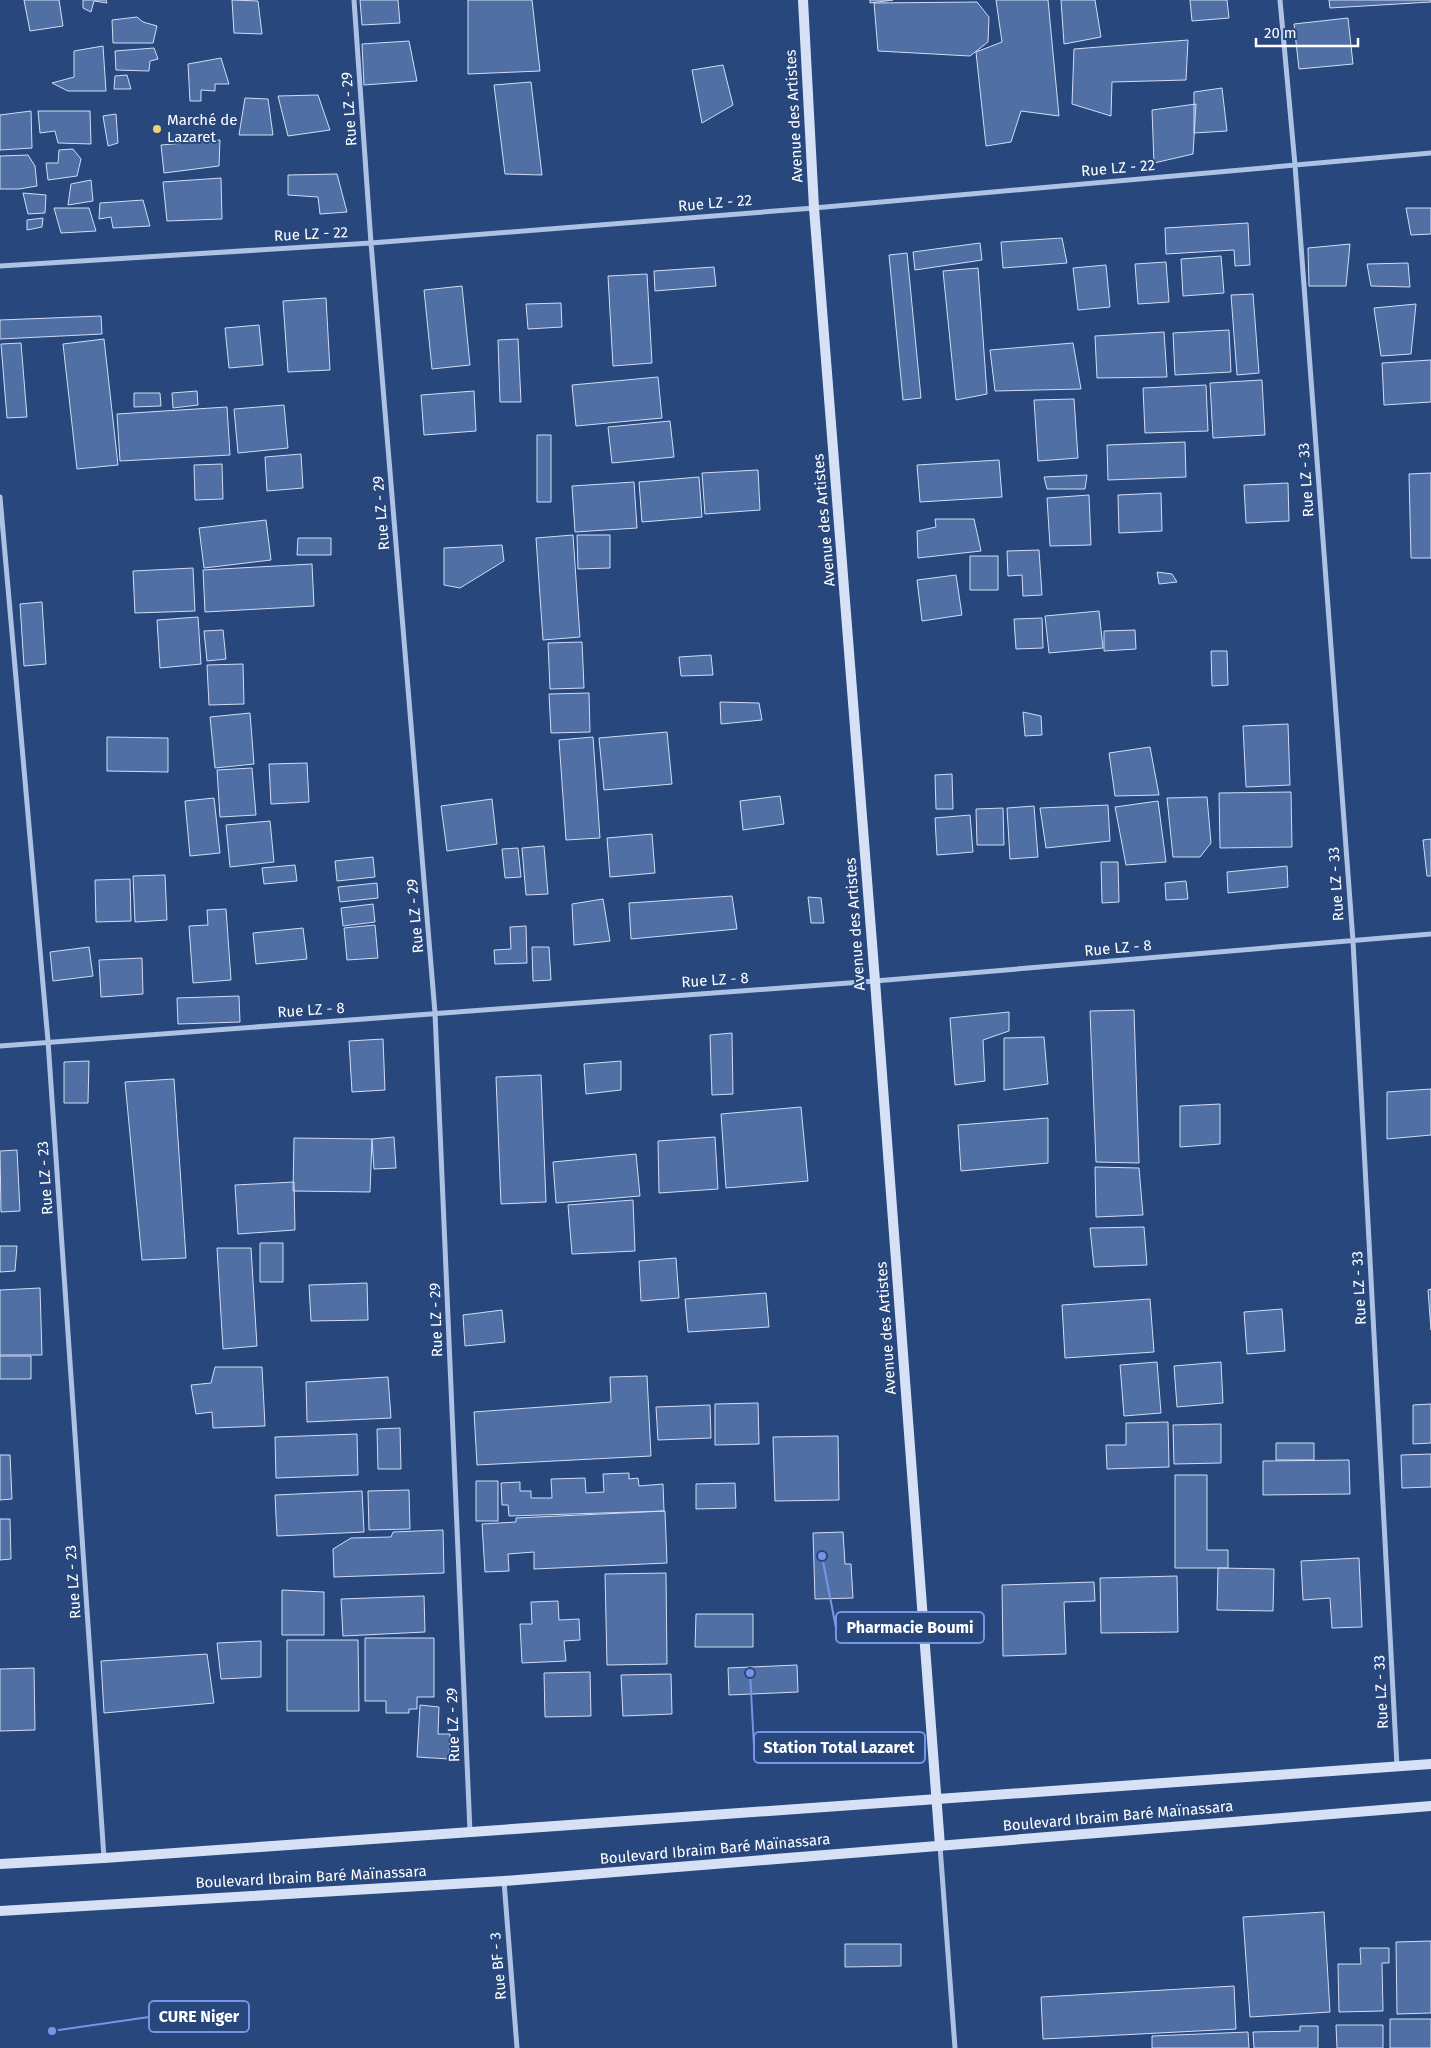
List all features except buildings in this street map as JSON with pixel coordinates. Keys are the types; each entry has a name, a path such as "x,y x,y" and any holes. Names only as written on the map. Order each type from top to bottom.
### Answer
{"main road":[{"name":"Avenue des Artistes","path":"803,0 814,208 940,1846"},
{"name":"Boulevard Ibraim Baré Maïnassara","path":"0,1864 1431,1764"},
{"name":"Boulevard Ibraim Baré Maïnassara","path":"0,1910 504,1881 1431,1806"}],"street":[{"name":"Rue LZ - 29","path":"354,0 371,243 435,1013 470,1832"},
{"name":"Rue LZ - 33","path":"1280,0 1295,165 1353,941 1397,1767"},
{"name":"Rue LZ - 22","path":"0,266 371,243 814,208 1431,153"},
{"name":"Rue LZ - 23","path":"0,497 48,1042 104,1858"},
{"name":"Rue LZ - 8","path":"0,1046 875,982 1431,934"},
{"path":"940,1846 955,2048"},
{"name":"Rue BF - 3","path":"504,1881 517,2048"}],"place":[{"name":"Marché de Lazaret","path":"157,129"},
{"name":"Pharmacie Boumi","path":"822,1556"},
{"name":"Station Total Lazaret","path":"750,1673"},
{"name":"CURE Niger","path":"52,2031"}]}
